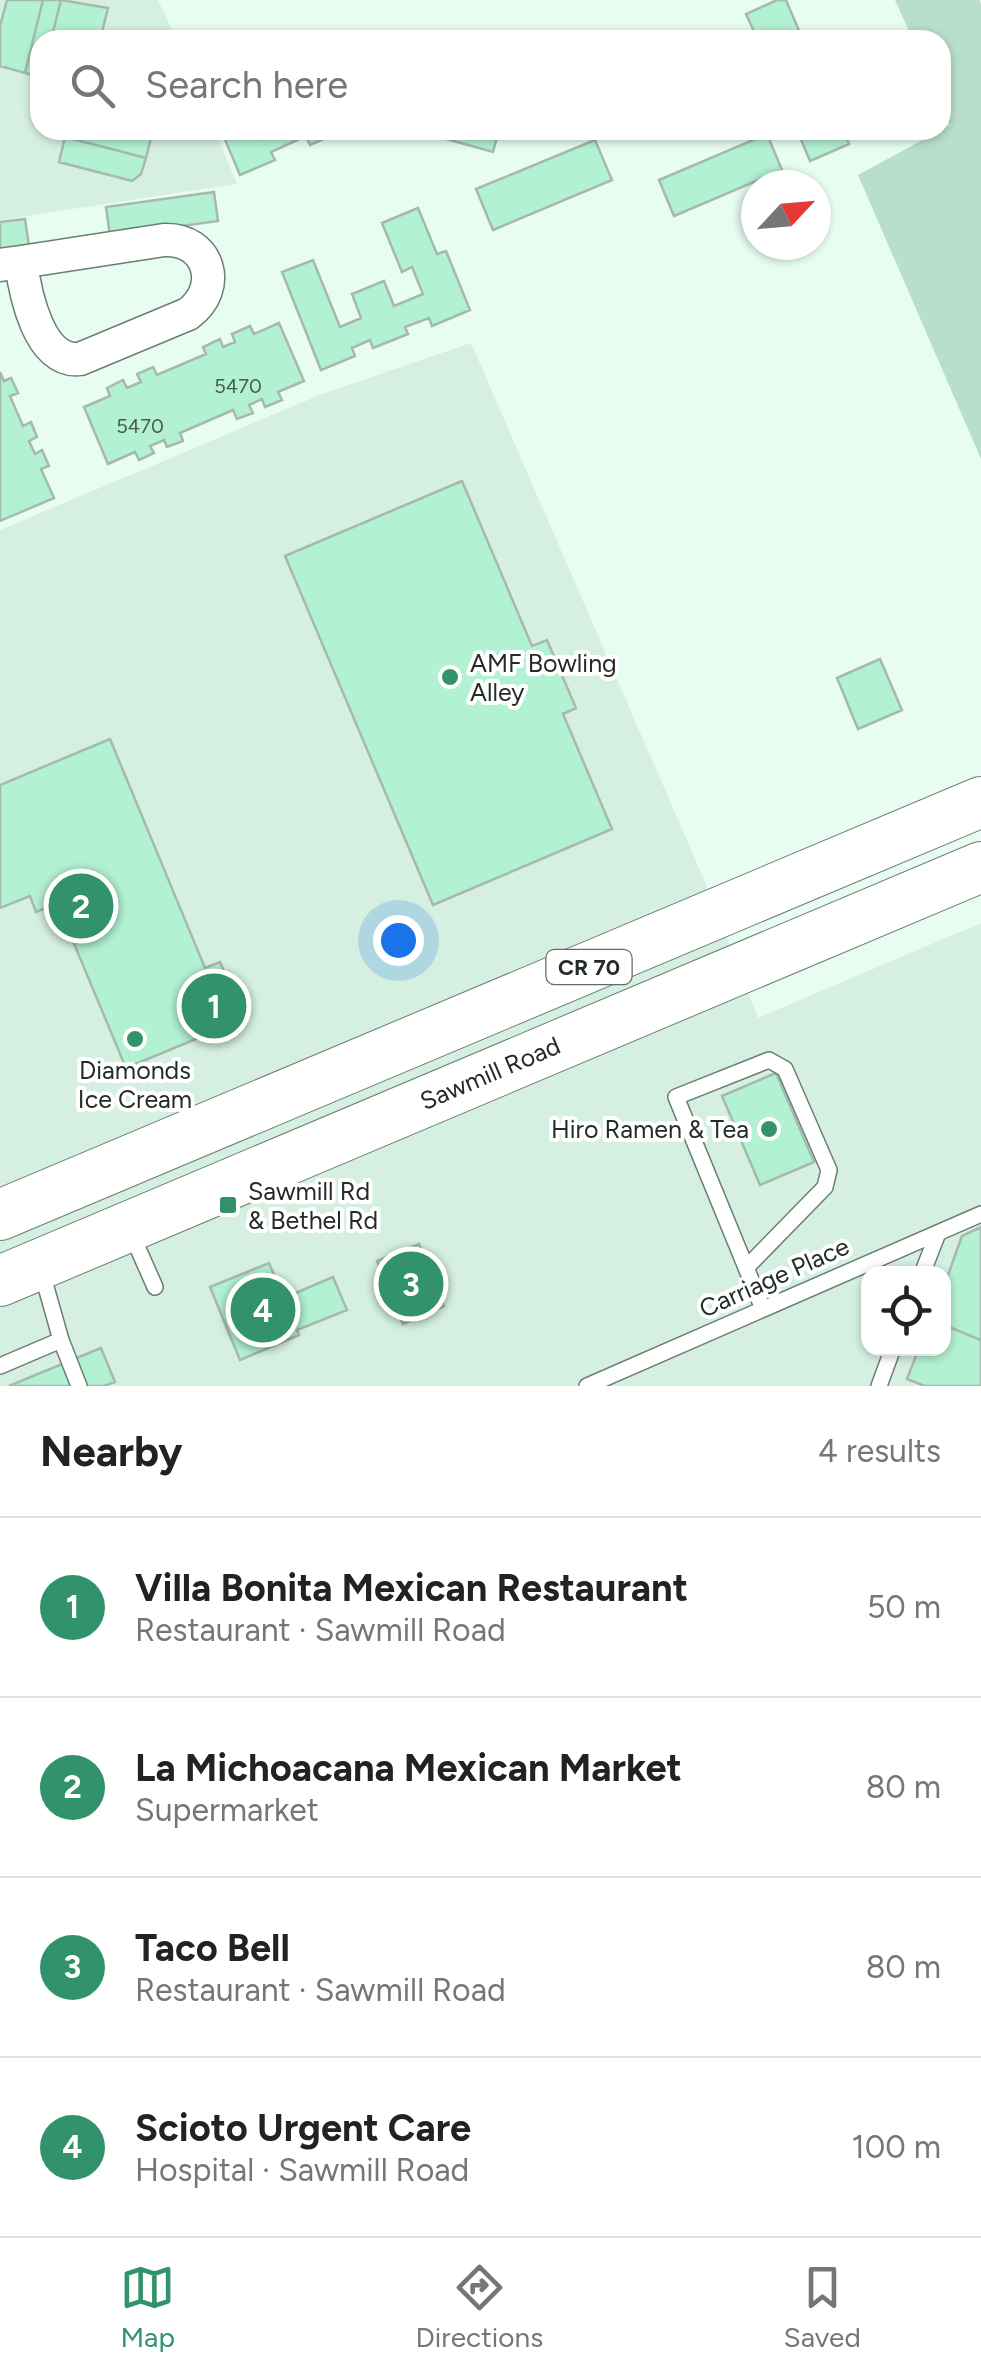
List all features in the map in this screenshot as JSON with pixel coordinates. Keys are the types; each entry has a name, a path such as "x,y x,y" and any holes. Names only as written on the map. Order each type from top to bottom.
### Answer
{"main road":[{"name":"CR 70","path":"0,1215 981,802"},
{"name":"Sawmill Road","path":"20,1273 981,867"}],"street":[{"path":"177,240 189,244 202,256 208,267 209,285 202,302 188,314 68,360 48,345 11,264 177,240"}],"lane":[{"path":"746,1268 825,1187 828,1170 785,1070 769,1060 676,1097 746,1268 763,1309"},
{"name":"Carriage Place","path":"586,1386 981,1214"},
{"path":"129,1226 155,1287"},
{"path":"925,1266 938,1233"},
{"path":"20,1273 60,1340 79,1386"},
{"path":"0,1366 60,1340"},
{"path":"879,1386 890,1356"}],"shaded area":[{"path":"0,0 158,0 172,30 30,30 30,140 219,140 237,184 0,220"},
{"path":"895,0 979,0 981,4 981,459 858,175 922,140 951,140 951,30 908,30"},
{"path":"471,343 702,875 758,1018 981,923 981,1386 0,1386 0,530 322,394"}],"building":[{"path":"7,0 43,0 36,30 30,30 25,73 0,66 0,26"},
{"path":"43,0 61,0 54,30 36,30"},
{"path":"61,0 108,8 102,30 54,30"},
{"path":"786,0 799,30 753,30 746,14"},
{"path":"64,140 146,158 141,174 132,181 59,162"},
{"path":"77,140 150,140 146,158"},
{"path":"225,140 297,140 271,152 275,160 240,175"},
{"path":"450,140 496,140 493,152"},
{"path":"595,140 612,180 493,230 476,189"},
{"path":"753,140 770,140 782,170 741,170 741,187 674,216 659,180"},
{"path":"801,140 847,140 849,144 810,161"},
{"path":"214,192 218,221 110,236 106,207"},
{"path":"418,208 437,254 446,251 470,310 432,326 429,318 405,327 408,334 373,348 370,340 352,348 355,356 321,370 282,272 313,260 340,327 361,318 352,294 384,281 394,306 423,294 412,267 402,272 382,223"},
{"path":"25,219 29,246 0,251 0,222"},
{"path":"279,323 304,381 278,392 282,400 265,407 262,399 249,405 253,413 237,419 233,410 180,433 183,441 167,447 164,440 150,446 154,453 139,460 135,452 108,464 84,407 110,396 107,388 123,380 127,388 141,382 137,374 153,367 157,375 206,354 203,347 220,339 223,347 235,342 232,334 250,326 254,334"},
{"path":"0,372 4,381 11,378 18,393 10,396 23,426 31,422 37,437 29,441 35,454 42,450 49,466 41,469 54,498 0,521"},
{"name":"AMF Bowling Alley","path":"462,481 532,646 547,640 576,708 563,714 612,829 433,905 285,556"},
{"path":"880,659 902,710 858,729 837,678"},
{"path":"110,739 205,968 220,962 244,1019 126,1068 57,903 36,912 30,896 0,908 0,785"},
{"path":"776,1073 814,1162 760,1185 722,1096"},
{"path":"981,1227 981,1340 951,1328 951,1267 962,1236"},
{"path":"419,1244 444,1306 403,1324 377,1261"},
{"path":"269,1263 284,1298 333,1277 347,1310 297,1330 299,1335 240,1360 210,1287"},
{"path":"951,1328 981,1340 981,1386 925,1386 907,1379 916,1356 951,1356"},
{"path":"101,1348 115,1382 104,1386 9,1386"}],"place":[{"name":"AMF Bowling Alley","path":"450,677"},
{"name":"La Michoacana Mexican Market","path":"81,906"},
{"name":"Villa Bonita Mexican Restaurant","path":"214,1006"},
{"name":"Diamonds Ice Cream","path":"135,1039"},
{"name":"Hiro Ramen & Tea","path":"769,1129"},
{"name":"Sawmill Rd & Bethel Rd","path":"228,1205"},
{"name":"Taco Bell","path":"411,1284"},
{"name":"Scioto Urgent Care","path":"263,1310"}]}
